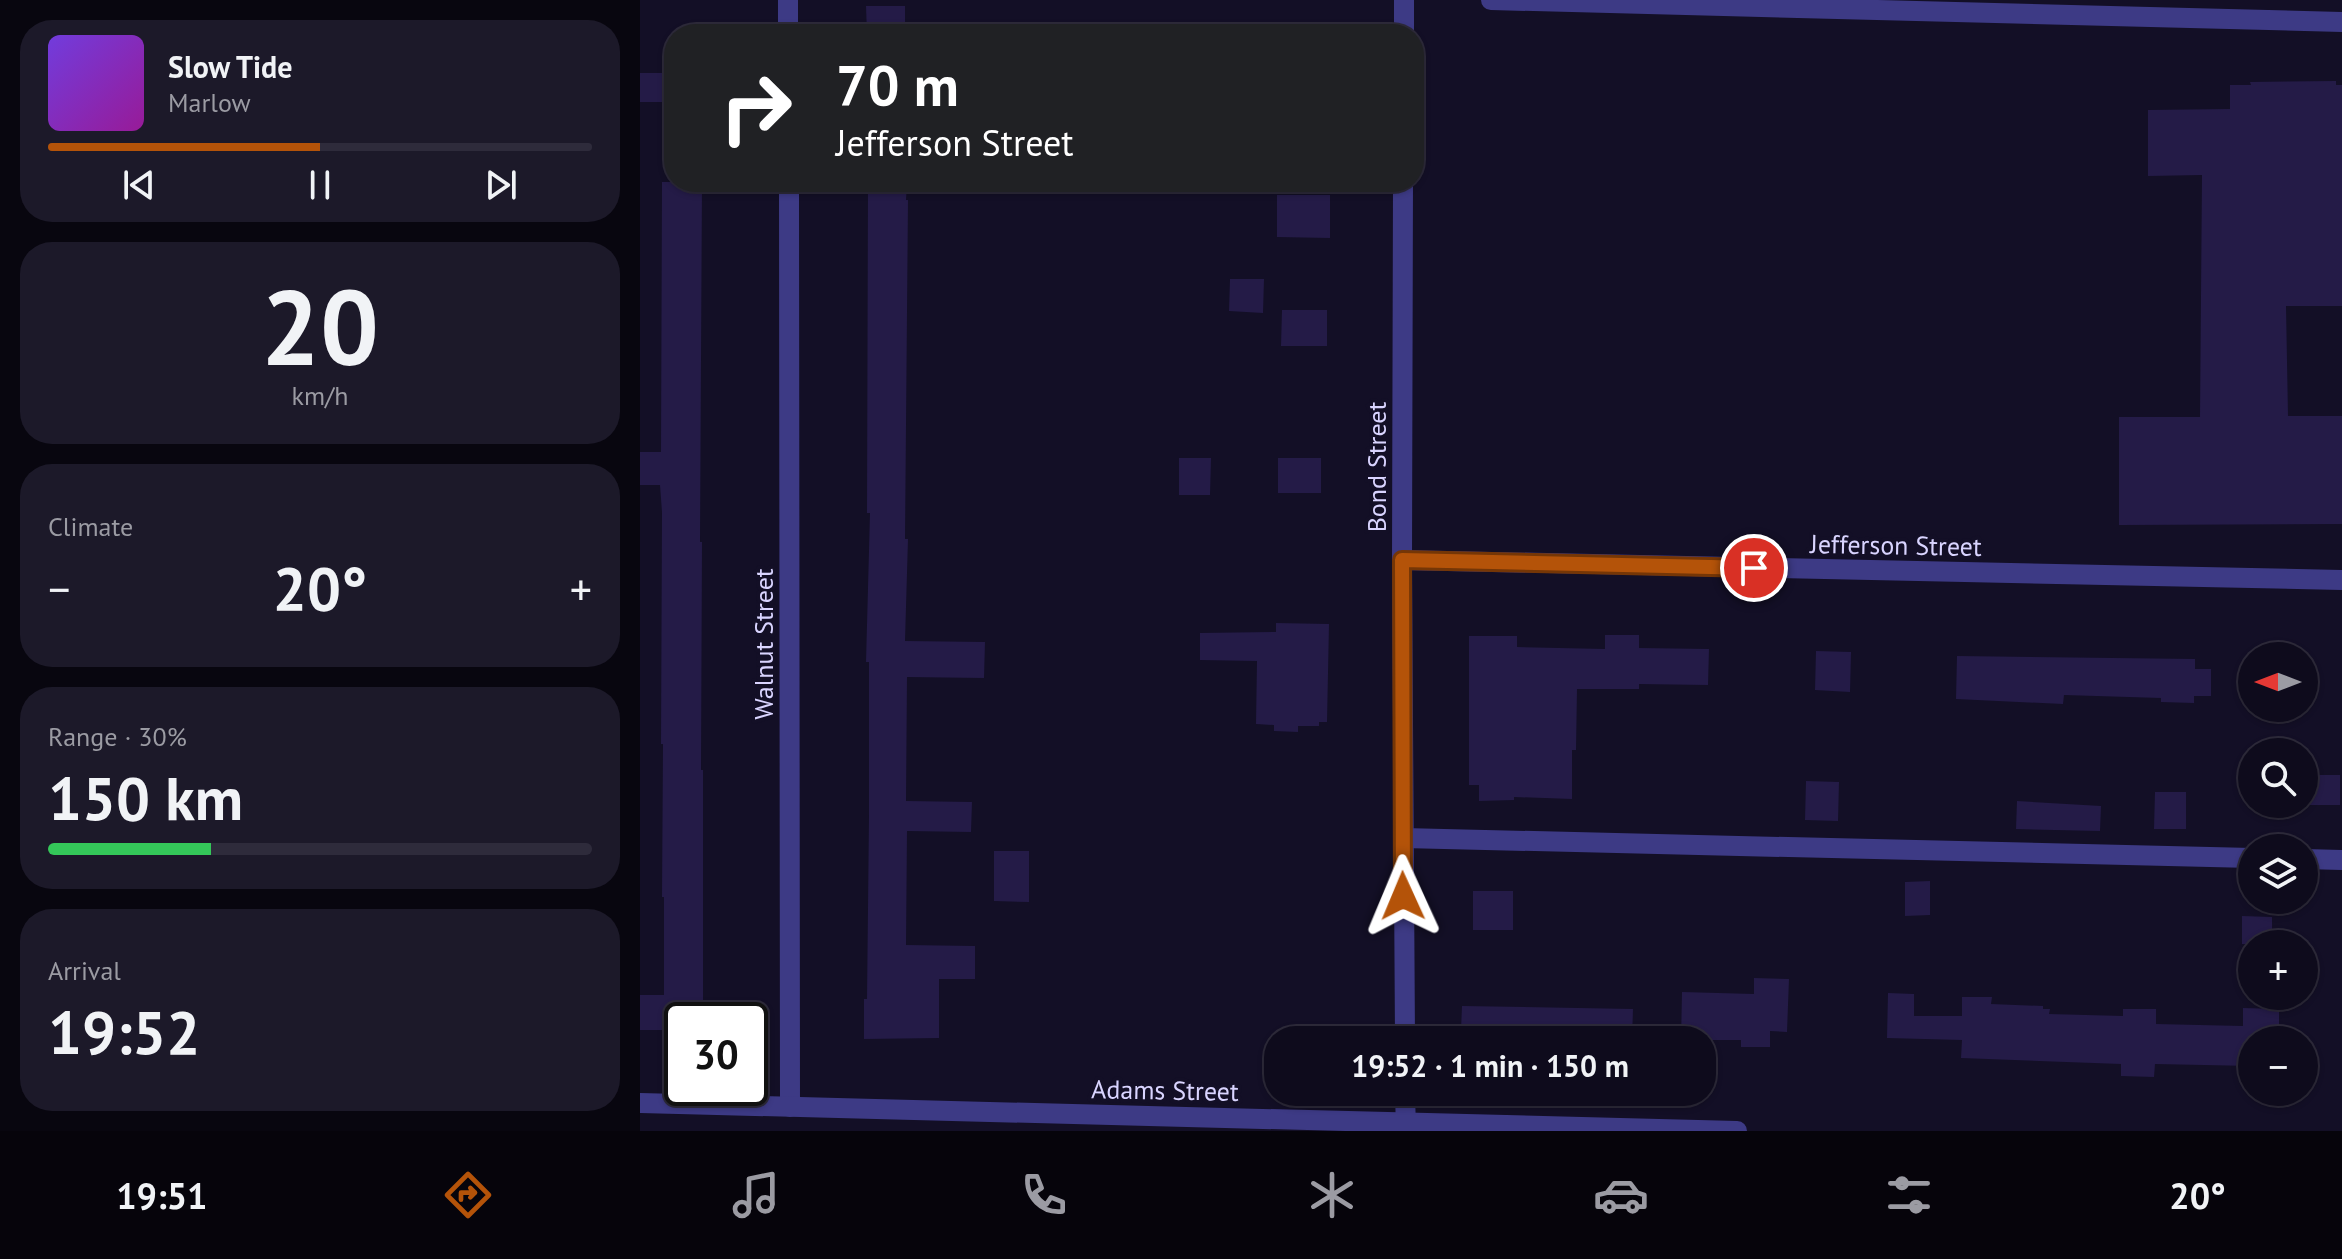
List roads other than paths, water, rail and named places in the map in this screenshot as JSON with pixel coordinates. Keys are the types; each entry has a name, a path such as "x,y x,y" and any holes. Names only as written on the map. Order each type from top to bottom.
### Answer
{"street":[{"path":"788,0 788,24"},
{"path":"1404,0 1404,24"},
{"path":"1491,0 2342,22"},
{"name":"Walnut Street","path":"789,192 790,1107"},
{"name":"Bond Street","path":"1403,192 1405,1026"},
{"name":"Jefferson Street","path":"1402,560 2342,580"},
{"path":"1403,838 2238,858"},
{"path":"2318,859 2342,860"},
{"name":"Adams Street","path":"640,1103 1406,1127 1737,1131"},
{"path":"1405,1106 1406,1127"}]}
